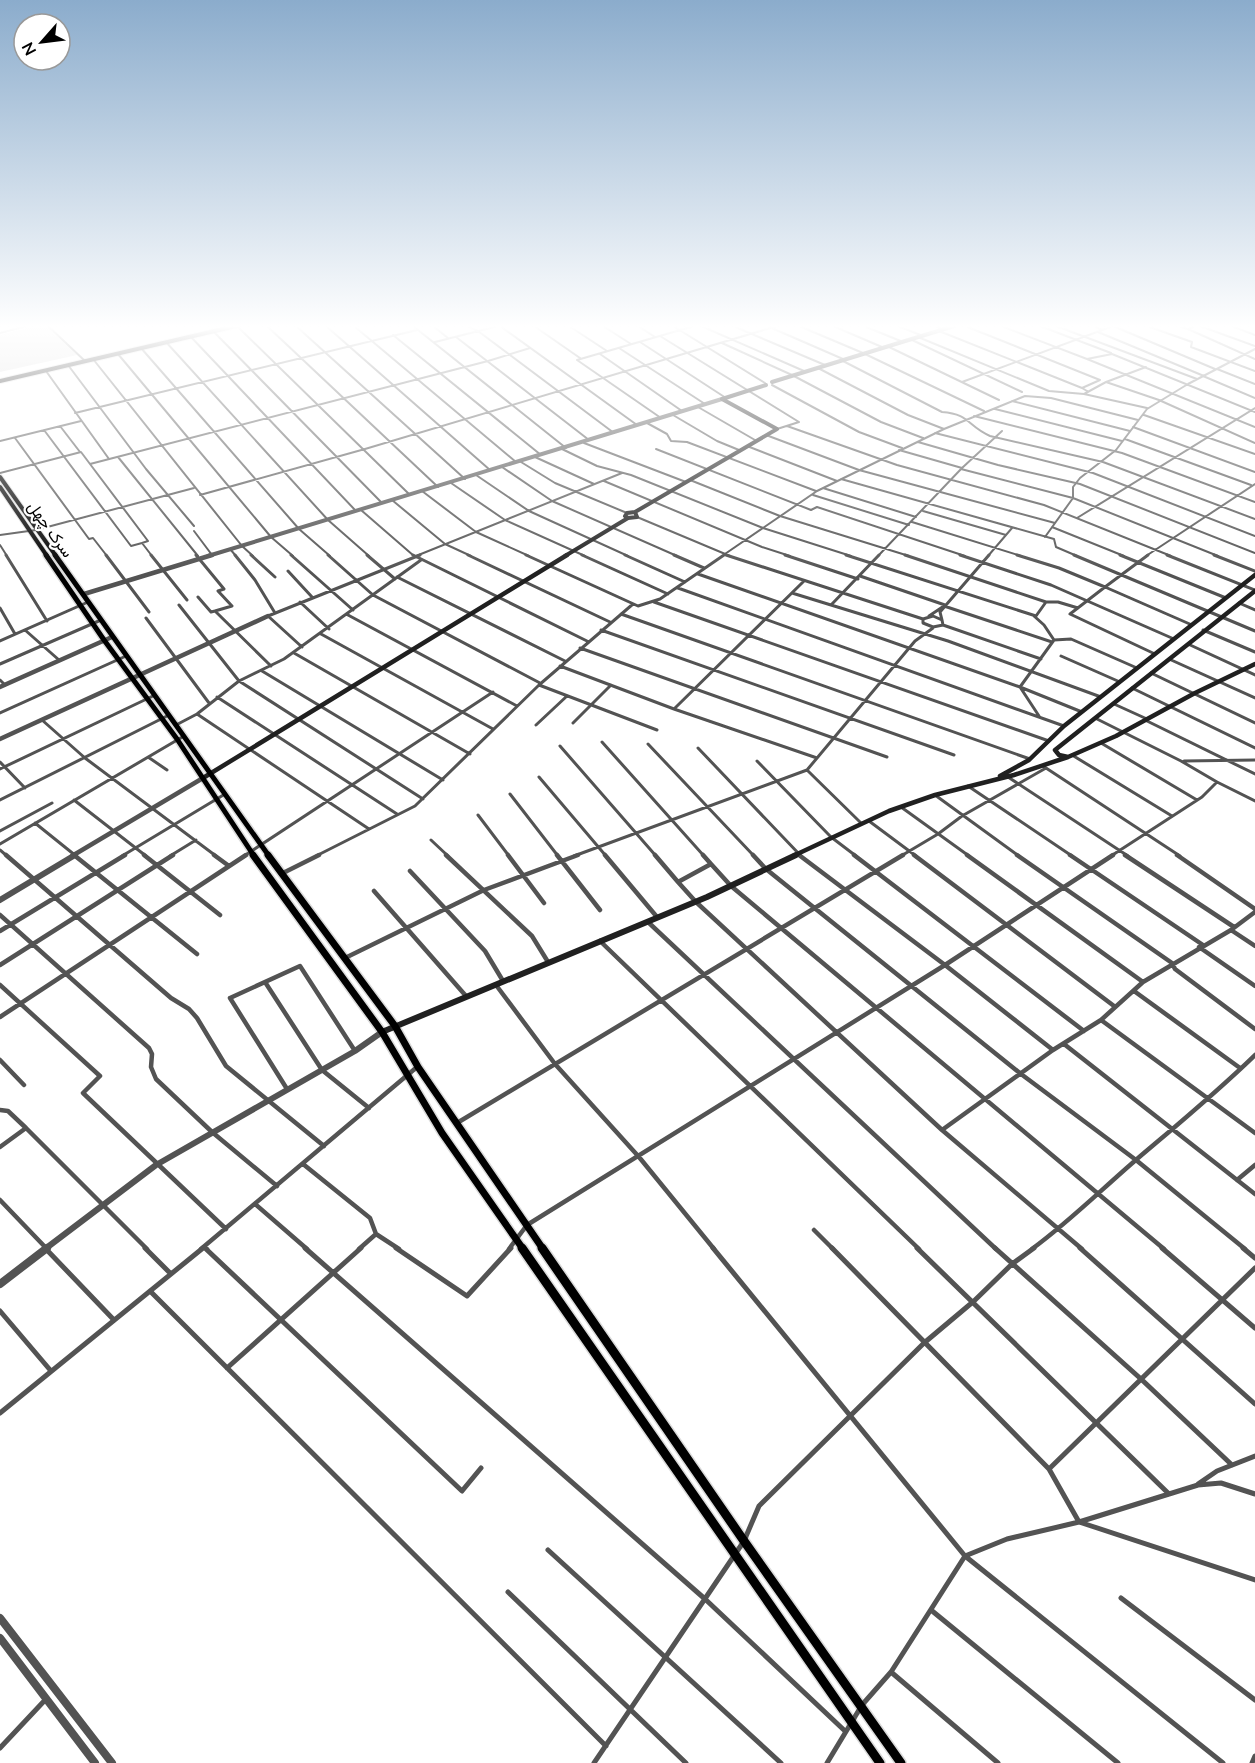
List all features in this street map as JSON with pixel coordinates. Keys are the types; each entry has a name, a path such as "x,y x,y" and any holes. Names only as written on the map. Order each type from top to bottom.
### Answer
{"main road":[{"path":"742,408 777,429"},
{"path":"203,778 550,566 611,528 627,515 636,515 652,502 777,429"},
{"name":"سرک چهل","path":"0,477 33,530 84,594 112,637 170,715 180,738"},
{"path":"0,487 33,530 93,624 147,699 210,774 281,874 395,1026 418,1067 744,1541 902,1763"},
{"path":"994,780 1030,759 1064,726 1227,598 1255,573"},
{"path":"1070,756 1059,754 1055,750 1203,630 1255,591"},
{"path":"382,1032 696,902 900,806 1044,767 1101,743 1255,664"},
{"path":"180,738 251,852 382,1032 442,1133 734,1556 848,1727 880,1763"}],"street":[{"path":"72,408 109,459"},
{"path":"75,413 94,408"},
{"path":"100,408 194,526"},
{"path":"132,408 242,546 275,577"},
{"path":"163,408 270,537 353,610"},
{"path":"194,408 299,529 373,595 540,684 657,730"},
{"path":"225,408 328,520 383,569 396,578 565,662"},
{"path":"259,408 358,511 414,556 587,641"},
{"path":"289,408 382,503"},
{"path":"90,464 307,408"},
{"path":"322,408 410,495"},
{"path":"355,408 438,487"},
{"path":"387,408 465,479"},
{"path":"419,408 491,471"},
{"path":"452,408 519,462 555,483 627,515"},
{"path":"485,408 542,455"},
{"path":"200,495 502,408"},
{"path":"517,408 564,449 597,466 672,491 763,528 1034,616 1044,625 1053,641"},
{"path":"548,408 590,441"},
{"path":"581,408 614,433"},
{"path":"614,408 638,425"},
{"path":"646,408 662,419"},
{"path":"678,408 683,412"},
{"path":"84,594 694,408"},
{"path":"700,408 755,440"},
{"path":"776,408 800,422 777,429"},
{"path":"817,408 859,432 903,448"},
{"path":"855,408 881,422 924,438"},
{"path":"895,408 944,429"},
{"path":"935,408 947,414 959,413 984,433 1103,462 1255,519"},
{"path":"977,408 985,412"},
{"path":"1046,408 1131,429 1255,472"},
{"path":"1090,408 1138,420"},
{"path":"1046,537 1061,512 1073,498 1072,491 1076,483 1115,451 1148,408"},
{"path":"1178,408 1255,443"},
{"path":"1212,408 1255,427"},
{"path":"422,491 476,532 638,606 654,602 669,594 817,491 916,441 994,409 1123,440 1254,485"},
{"path":"1077,518 1254,410"},
{"path":"673,415 717,441 739,450"},
{"path":"1144,415 1255,454"},
{"path":"974,416 1115,451 1255,502"},
{"path":"0,441 81,421"},
{"path":"647,423 667,434 671,441 687,442 817,491"},
{"path":"44,430 131,546 148,541 60,426"},
{"path":"787,426 880,459 1044,505 1255,591"},
{"path":"832,604 962,468 1002,431"},
{"path":"934,433 1089,472 1255,536"},
{"path":"766,435 859,470 1054,525 1227,598"},
{"path":"15,438 89,539 93,538 149,612"},
{"path":"916,441 1076,483 1255,554"},
{"path":"584,443 780,516 887,548 1046,602 1058,602 1078,608"},
{"path":"746,446 839,480 1055,540 1054,544 1060,549 1255,631"},
{"path":"656,449 811,510 818,507 1051,585 1174,640"},
{"path":"898,450 1073,498 1255,573"},
{"path":"0,472 81,452"},
{"path":"118,457 224,589 218,591 232,606 211,612 198,597"},
{"path":"535,458 594,484"},
{"path":"502,467 552,501 705,569"},
{"path":"0,739 234,630 622,473"},
{"path":"476,475 529,511 686,582"},
{"path":"602,481 745,541 1053,641 1071,639 1138,668"},
{"path":"451,483 505,520 669,594"},
{"path":"1155,654 1070,614 1171,538 1254,485"},
{"path":"0,535 75,520 194,488"},
{"path":"823,488 916,517"},
{"path":"812,495 1059,568 1192,625"},
{"path":"392,501 445,544 610,622"},
{"path":"923,511 1006,535"},
{"path":"636,515 725,555 923,621 933,628"},
{"path":"942,623 940,612 945,605 972,577 1012,528"},
{"path":"194,531 212,555"},
{"path":"142,543 187,600"},
{"path":"0,545 47,621"},
{"path":"230,549 255,580 275,613"},
{"path":"176,725 197,714 239,681 302,648 421,560"},
{"path":"288,571 312,597"},
{"path":"698,574 1020,687 1082,712"},
{"path":"674,709 804,582"},
{"path":"677,588 1064,726"},
{"path":"792,593 925,633 1034,670 1101,697"},
{"path":"0,640 89,602"},
{"path":"300,602 329,629"},
{"path":"654,602 1049,741"},
{"path":"1034,616 1046,602"},
{"path":"1239,603 1255,610"},
{"path":"179,604 239,681 423,799"},
{"path":"281,874 423,799 540,684 587,641 633,604"},
{"path":"915,641 923,621 945,605"},
{"path":"0,608 15,634"},
{"path":"215,611 271,666"},
{"path":"621,614 1030,759"},
{"path":"348,615 517,706"},
{"path":"268,616 302,648"},
{"path":"928,616 1041,659"},
{"path":"146,618 209,703"},
{"path":"0,664 101,620"},
{"path":"345,958 484,890 707,805 807,770 915,641 942,623"},
{"path":"25,630 59,660"},
{"path":"601,630 954,755"},
{"path":"1203,630 1255,652"},
{"path":"321,634 493,729"},
{"path":"0,680 3,686 112,637"},
{"path":"1020,687 1053,641"},
{"path":"1188,644 1255,675"},
{"path":"580,648 886,757"},
{"path":"294,653 470,754"},
{"path":"0,713 126,656"},
{"path":"1061,656 1120,682"},
{"path":"1169,659 1255,698"},
{"path":"560,666 674,709 817,758"},
{"path":"261,670 443,780"},
{"path":"1151,673 1255,723"},
{"path":"573,723 611,685"},
{"path":"1020,687 1040,717"},
{"path":"1132,688 1255,748"},
{"path":"0,1017 493,692"},
{"path":"2,768 155,695"},
{"path":"536,725 567,696"},
{"path":"217,697 398,814"},
{"path":"1113,703 1255,774"},
{"path":"197,714 369,829"},
{"path":"0,800 170,715"},
{"path":"1094,718 1255,801"},
{"path":"42,720 85,758 229,866"},
{"path":"0,844 180,738"},
{"path":"602,742 731,886 876,1006 984,1100 1099,1193 1255,1328"},
{"path":"1101,743 1197,800"},
{"path":"648,744 766,869 817,908 909,986 1136,1160 1255,1258"},
{"path":"560,746 696,902 942,1130 1059,1229 1255,1404"},
{"path":"698,748 796,853 1053,1050"},
{"path":"1070,756 1172,816"},
{"path":"148,757 167,770"},
{"path":"1181,761 1255,760"},
{"path":"757,761 831,837 1084,1031"},
{"path":"0,762 2,768 25,788"},
{"path":"457,1123 783,929 1044,767 1146,833 1255,911 1232,929 1143,982 1101,1020 1053,1050 942,1130"},
{"path":"807,770 861,824"},
{"path":"1007,776 1255,946"},
{"path":"539,777 658,918"},
{"path":"0,900 203,778"},
{"path":"303,1164 370,1218 376,1234 467,1296 517,1241 527,1225 945,965 1197,800 1217,782"},
{"path":"968,786 1091,869 1255,986"},
{"path":"0,931 225,794"},
{"path":"510,794 600,910"},
{"path":"935,795 1062,888 1172,963 1175,969 1255,1029"},
{"path":"74,800 219,915"},
{"path":"0,831 52,803"},
{"path":"900,806 1143,982"},
{"path":"478,815 544,903"},
{"path":"868,820 1114,1006"},
{"path":"35,823 196,954"},
{"path":"0,964 196,840"},
{"path":"431,840 532,936 548,962"},
{"path":"0,850 171,998 189,1009 226,1066 324,1146"},
{"path":"678,882 711,864"},
{"path":"410,871 485,951 503,981"},
{"path":"374,891 466,996"},
{"path":"0,915 148,1048 152,1054 151,1067 156,1079 212,1132 277,1186"},
{"path":"648,922 1012,1264 1141,1379 1232,1465"},
{"path":"600,940 974,1301 1168,1493"},
{"path":"288,1090 230,998 300,966 356,1051"},
{"path":"265,982 322,1070 369,1108"},
{"path":"0,985 94,1073 100,1076 83,1094 226,1229"},
{"path":"495,985 555,1064 639,1157 965,1556 1223,1763"},
{"path":"1134,991 1240,1068"},
{"path":"1101,1020 1255,1133"},
{"path":"0,1284 156,1165 356,1051 382,1032"},
{"path":"1064,1044 1255,1194"},
{"path":"594,1763 744,1541 759,1506 924,1343 974,1301 1012,1264 1059,1229 1210,1098 1255,1055"},
{"path":"0,1060 24,1085"},
{"path":"0,1413 204,1248 418,1067"},
{"path":"0,1110 8,1111 26,1128 171,1274"},
{"path":"0,1147 26,1128"},
{"path":"1238,1180 1255,1165"},
{"path":"0,1200 114,1320"},
{"path":"255,1204 848,1727"},
{"path":"814,1230 1049,1469 1079,1522 1255,1580"},
{"path":"227,1368 376,1234"},
{"path":"204,1248 462,1491 481,1468"},
{"path":"1049,1469 1255,1268"},
{"path":"150,1291 606,1746"},
{"path":"0,1311 51,1371"},
{"path":"1198,1485 1217,1471 1255,1456"},
{"path":"827,1763 862,1705 891,1672 965,1556 1007,1539 1079,1522 1198,1485 1221,1483 1255,1494"},
{"path":"548,1550 781,1763"},
{"path":"508,1592 686,1763"},
{"path":"1121,1598 1255,1700"},
{"path":"931,1610 1118,1763"},
{"path":"0,1618 112,1763"},
{"path":"0,1638 95,1763"},
{"path":"891,1672 998,1763"},
{"path":"0,1748 46,1699"},
{"path":"1252,1763 1255,1756"}]}
